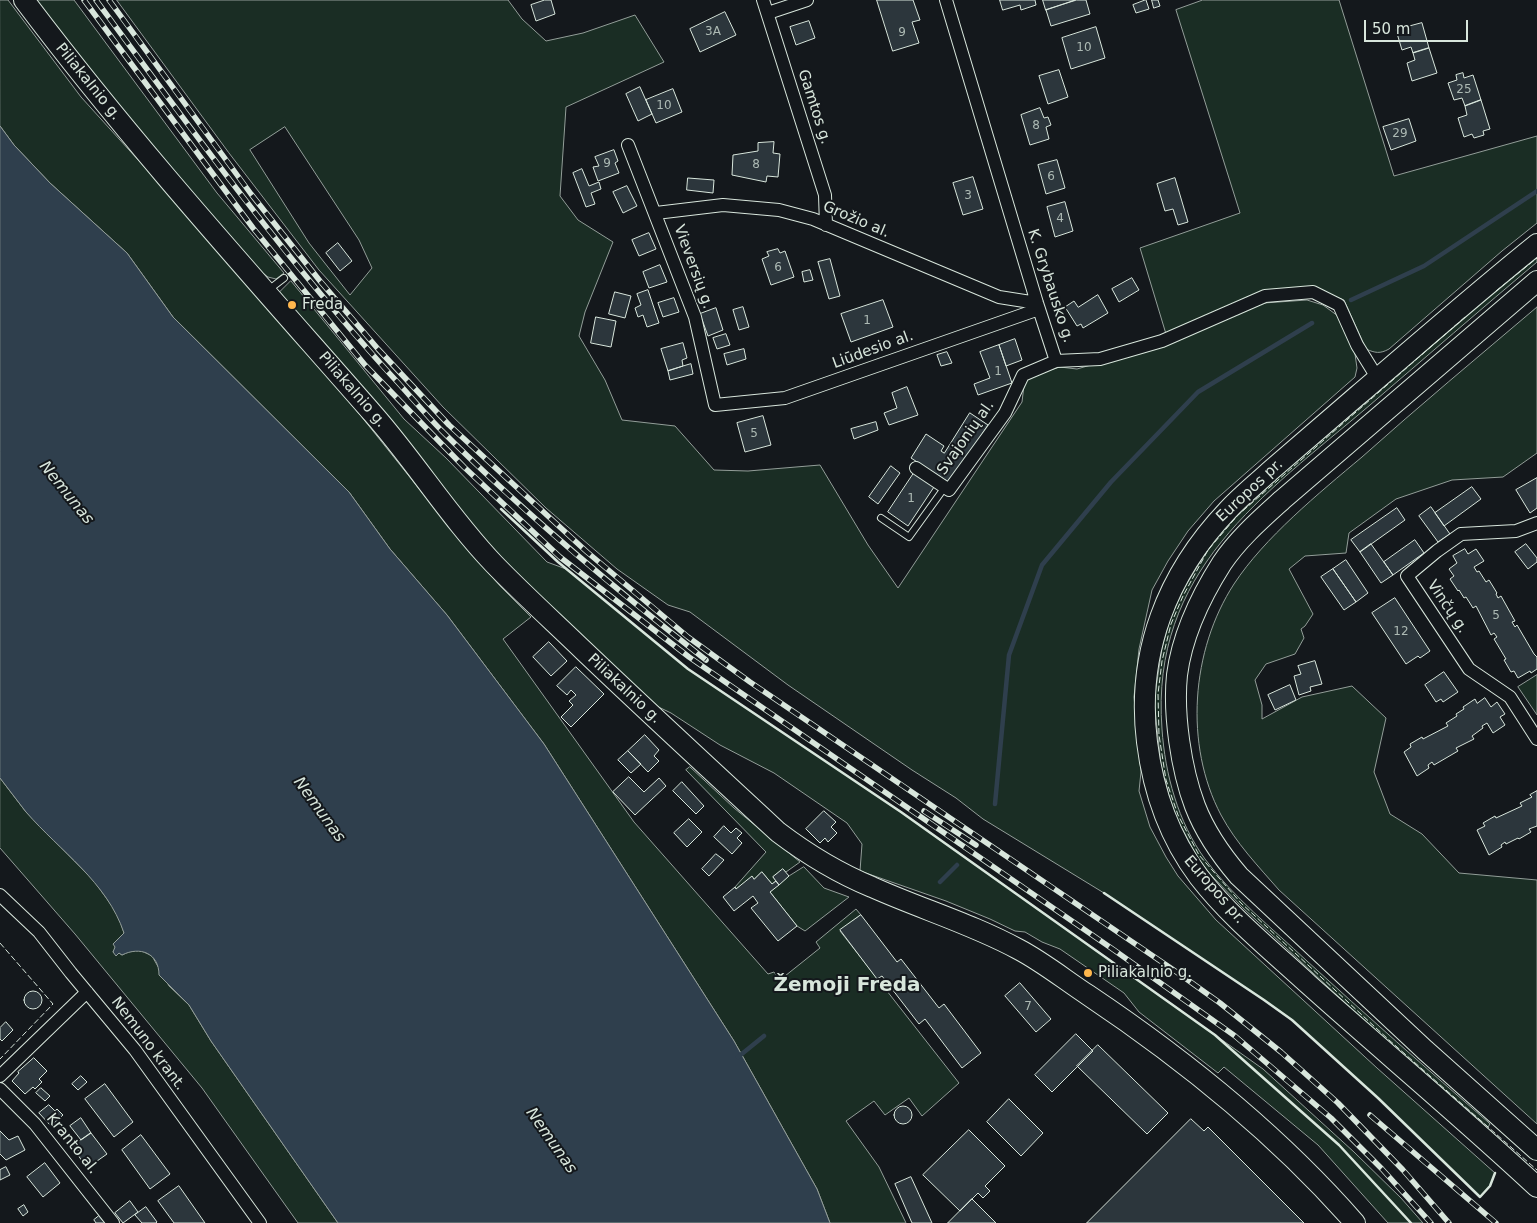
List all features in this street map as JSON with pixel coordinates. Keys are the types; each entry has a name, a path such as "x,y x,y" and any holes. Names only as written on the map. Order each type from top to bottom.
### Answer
{"main road":[{"name":"Piliakalnio g.","path":"24,0 114,114 266,292 390,433 446,508 493,562 634,699 778,832 823,863 864,883 979,929 1020,950 1118,1016 1192,1071 1246,1115 1316,1181 1355,1223"},
{"name":"Europos pr.","path":"1537,244 1230,507 1186,562 1170,593 1160,616 1149,658 1145,691 1145,726 1149,760 1158,798 1166,821 1182,852 1200,878 1222,903 1371,1040 1495,1147 1537,1187"},
{"name":"Europos pr.","path":"1537,281 1253,526 1228,557 1197,609 1187,634 1177,675 1177,720 1180,752 1195,807 1208,834 1238,876 1537,1150"}],"street":[{"name":"Gamtos g.","path":"763,0 825,195 826,225"},
{"path":"768,13 807,0"},
{"name":"K. Grybausko g.","path":"946,0 1056,361 1100,359 1162,341 1265,296 1313,292 1339,305 1357,345 1378,379"},
{"name":"Vieversių g.","path":"628,145 695,317 715,405"},
{"name":"Grožio al.","path":"656,214 724,205 779,210 813,219 999,297 1038,306"},
{"name":"Liūdesio al.","path":"715,405 785,398 1038,306"},
{"name":"Svajonių al.","path":"916,468 950,490 1005,413 1023,375 1056,361"},
{"name":"Vinčų g.","path":"1537,522 1516,531 1461,534 1407,576 1469,669 1510,696 1537,739"},
{"name":"Nemuno krant.","path":"0,895 40,932 135,1050 260,1223"},
{"path":"0,1076 87,992"},
{"name":"Kranto al.","path":"0,1089 35,1124 113,1223"}],"lane":[{"path":"266,292 284,278"},
{"path":"881,518 909,537 945,487"}],"green space":[{"path":"0,0 8,0 81,97 236,268 361,416 460,540 500,586 531,617 503,639 634,822 768,974 774,972 780,980 820,948 816,942 856,909 861,915 840,931 959,1083 922,1116 909,1098 885,1115 874,1101 846,1121 879,1167 906,1223 830,1223 817,1189 734,1041 544,744 447,615 390,549 349,492 173,317 127,253 50,183 14,145 0,126"},
{"path":"34,0 74,0 217,193 284,273 276,279 268,277 259,270 146,140"},
{"path":"117,0 508,0 522,19 546,41 583,33 635,15 664,62 566,107 560,196 578,220 613,242 585,312 579,336 605,380 622,420 675,426 714,470 748,471 820,465 868,545 898,588 1022,402 1025,377 1060,367 1077,369 1163,344 1264,303 1307,300 1323,305 1338,316 1354,347 1357,368 1355,377 1214,501 1188,531 1152,590 1139,649 1134,697 1141,772 1139,791 1150,827 1166,857 1178,876 1216,920 1495,1173 1490,1186 1480,1197 1378,1098 1292,1020 1264,1000 1104,893 983,819 956,798 788,685 690,612 668,605 617,569 546,508 443,407 319,270 229,153","holes":["285,127 359,240 372,268 350,295 309,243 250,150"]},
{"path":"1203,0 1339,0 1394,176 1537,136 1537,223 1389,349 1383,352 1366,349 1344,300 1314,289 1267,291 1166,334 1140,248 1240,213 1176,10"},
{"path":"1537,256 1537,262 1291,472 1254,506 1221,542 1194,581 1174,625 1163,673 1162,729 1166,763 1180,813 1205,859 1253,912 1488,1122 1490,1124 1488,1127 1383,1038 1243,908 1210,874 1197,857 1173,811 1161,765 1154,701 1162,648 1170,619 1183,590 1213,541 1281,475"},
{"path":"291,281 404,419 446,458 547,562 566,569 688,669 901,812 1263,1069 1354,1152 1401,1198 1423,1223 1388,1223 1318,1145 1224,1067 1218,1073 1139,1012 1124,993 1060,949 1042,942 1025,932 1015,931 946,901 860,871 862,844 847,823 774,773 720,745 671,713 646,701 497,561 279,293"},
{"path":"1537,307 1537,453 1503,477 1452,480 1396,499 1349,533 1346,553 1305,556 1289,569 1313,614 1301,629 1304,638 1295,654 1266,664 1255,680 1262,705 1262,719 1302,697 1352,686 1386,718 1374,772 1390,814 1422,834 1459,873 1537,880 1537,1124 1279,890 1248,854 1233,835 1221,815 1209,788 1201,759 1198,729 1198,698 1201,668 1209,638 1220,610 1246,567 1293,517"},
{"path":"1537,675 1537,715 1518,687"},
{"path":"690,767 734,808 800,862 786,872 783,870 773,877 776,881 772,884 762,872 736,889 735,887 766,852 686,770"},
{"path":"0,778 26,812 94,881 118,914 124,933 113,952 122,955 130,951 140,950 152,956 169,986 189,1005 211,1041 338,1223 298,1223 202,1088 75,934 0,848"},
{"path":"804,867 824,888 849,897 805,931 797,926 770,892 789,876"}],"water":[{"name":"Nemunas","path":"0,126 14,145 50,183 127,253 173,317 349,492 390,549 447,615 544,744 734,1041 817,1189 830,1223 338,1223 211,1041 189,1005 159,975 156,961 147,953 135,951 122,955 119,953 116,956 113,952 115,947 113,944 124,933 106,898 81,868 26,812 0,778"}],"building":[{"path":"551,0 555,14 536,21 531,5"},
{"path":"877,0 913,0 920,20 912,22 919,43 893,51"},
{"path":"1000,0 1035,0 1036,5 1021,10 1020,5 1003,10"},
{"path":"1043,0 1075,0 1046,10"},
{"path":"1077,0 1086,0 1090,14 1051,26 1046,10"},
{"path":"1146,0 1149,9 1136,13 1133,5"},
{"path":"1152,0 1158,0 1160,6 1154,8"},
{"path":"725,12 736,35 700,52 690,29"},
{"path":"809,21 815,38 796,45 790,27"},
{"path":"1422,23 1429,48 1413,53 1411,47 1402,50 1396,30"},
{"path":"1096,27 1105,58 1071,69 1062,38"},
{"path":"1429,48 1437,73 1412,81 1407,63 1415,60 1413,53"},
{"path":"1059,70 1068,97 1048,104 1039,76"},
{"path":"1463,73 1464,78 1473,75 1481,100 1465,106 1462,98 1454,100 1448,83 1457,80 1456,75"},
{"path":"640,87 652,114 638,121 626,94"},
{"path":"673,89 682,112 656,123 646,100"},
{"path":"1481,100 1490,129 1483,131 1484,135 1474,138 1472,134 1464,137 1458,118 1467,115 1465,106"},
{"path":"1040,108 1044,118 1048,117 1051,125 1046,127 1049,139 1030,145 1021,115"},
{"path":"1409,119 1416,141 1391,150 1383,127"},
{"path":"774,142 773,153 780,154 778,177 767,176 766,182 732,175 733,155 758,151 758,143"},
{"path":"614,150 618,161 615,163 619,173 598,181 593,167 599,166 595,157"},
{"path":"1057,160 1065,188 1046,194 1038,165"},
{"path":"582,169 589,186 599,182 601,189 591,193 595,204 586,207 573,173"},
{"path":"973,177 983,209 963,215 953,183"},
{"path":"688,178 714,180 713,193 687,190"},
{"path":"1175,178 1188,222 1178,225 1173,209 1165,211 1157,184"},
{"path":"627,186 637,206 623,213 613,192"},
{"path":"1065,202 1073,231 1055,237 1047,207"},
{"path":"649,233 656,249 639,256 632,240"},
{"path":"338,243 352,261 340,271 326,253"},
{"path":"778,249 780,253 785,251 794,277 771,285 762,259 769,256 767,252"},
{"path":"830,259 840,296 829,299 818,262"},
{"path":"660,265 667,282 649,288 643,272"},
{"path":"810,270 813,280 804,282 802,272"},
{"path":"1132,278 1139,290 1119,302 1112,289"},
{"path":"648,290 659,323 647,327 643,315 638,317 635,308 641,305 637,294"},
{"path":"615,292 631,296 625,318 609,314"},
{"path":"1098,295 1108,313 1083,328 1081,324 1077,326 1065,307 1074,301 1078,307"},
{"path":"674,298 679,312 663,317 658,303"},
{"path":"883,300 893,327 851,342 841,314"},
{"path":"743,307 749,327 739,330 733,310"},
{"path":"716,308 723,330 708,336 700,314"},
{"path":"596,317 616,321 611,347 591,343"},
{"path":"726,334 730,345 717,349 713,338"},
{"path":"1015,339 1022,360 1006,366 999,345"},
{"path":"683,343 687,358 682,360 683,366 668,371 661,349"},
{"path":"999,345 1012,383 978,395 974,384 990,378 980,352"},
{"path":"744,349 746,359 727,365 724,354"},
{"path":"947,352 952,363 941,366 937,355"},
{"path":"691,364 693,374 670,380 668,371"},
{"path":"907,387 918,415 889,425 884,413 897,408 892,393"},
{"path":"970,413 988,425 950,483 911,458 926,434 944,446 941,451 944,453"},
{"path":"763,416 771,445 745,452 737,423"},
{"path":"876,422 878,430 854,439 851,429"},
{"path":"891,466 900,473 878,504 869,497"},
{"path":"914,473 934,487 908,526 888,512"},
{"path":"1537,478 1537,508 1530,513 1516,490"},
{"path":"1472,487 1481,499 1444,526 1435,513"},
{"path":"1431,507 1450,534 1438,542 1419,516"},
{"path":"1397,508 1405,520 1360,552 1351,540"},
{"path":"1415,540 1424,553 1393,575 1384,562"},
{"path":"1371,544 1393,575 1381,583 1360,552"},
{"path":"1526,544 1537,558 1537,562 1528,569 1515,552"},
{"path":"1465,549 1468,554 1476,549 1484,561 1474,567 1486,582 1489,580 1498,598 1501,596 1515,621 1512,622 1515,627 1517,625 1537,657 1537,669 1531,673 1530,671 1518,678 1514,671 1511,672 1504,660 1506,659 1494,639 1497,637 1494,633 1491,635 1476,606 1473,608 1450,579 1454,576 1449,569 1457,563 1453,556"},
{"path":"1346,560 1368,593 1356,602 1333,569"},
{"path":"1333,569 1356,602 1344,610 1321,577"},
{"path":"1395,598 1430,651 1406,664 1372,613"},
{"path":"549,642 567,661 551,676 533,657"},
{"path":"1315,661 1322,684 1310,687 1311,691 1299,695 1294,676 1301,674 1298,666"},
{"path":"576,667 604,694 571,727 561,717 573,705 569,701 576,695 571,690 567,695 557,686"},
{"path":"1444,672 1458,692 1443,702 1441,699 1436,702 1425,685"},
{"path":"1290,685 1296,700 1275,710 1268,695"},
{"path":"1485,698 1491,707 1497,702 1505,714 1500,717 1505,725 1493,733 1487,723 1472,736 1474,739 1456,748 1458,751 1434,765 1432,762 1428,765 1429,768 1417,776 1404,752 1411,747 1410,744 1448,726 1446,723 1457,716 1456,714 1464,709 1463,707 1475,699 1477,703"},
{"path":"645,735 659,750 654,756 659,761 648,772 628,751"},
{"path":"628,751 641,764 631,773 618,760"},
{"path":"629,777 644,792 659,778 666,786 635,815 613,792"},
{"path":"682,782 704,806 696,814 673,791"},
{"path":"1537,791 1537,826 1529,829 1531,832 1519,839 1506,844 1505,842 1501,845 1502,847 1489,855 1477,830 1485,826 1483,823 1495,816 1496,818 1522,806 1520,803 1532,797 1530,795"},
{"path":"824,811 836,822 831,827 837,833 828,842 825,838 820,843 806,829"},
{"path":"689,819 702,832 687,847 674,833"},
{"path":"724,826 731,833 736,828 742,833 737,838 742,843 732,854 714,837"},
{"path":"716,854 724,860 709,876 702,869"},
{"path":"783,869 789,876 779,885 773,877"},
{"path":"762,872 772,884 776,881 779,885 770,892 797,926 778,941 751,908 758,903 753,896 734,911 723,897 752,876 754,879"},
{"path":"861,915 897,962 901,959 939,1008 944,1004 981,1053 962,1068 925,1019 919,1024 882,976 877,979 840,930"},
{"path":"1020,983 1051,1019 1036,1032 1005,996"},
{"path":"29,991 37,991 42,996 40,1007 29,1009 24,1004 24,996"},
{"path":"6,1022 13,1030 2,1041 0,1039 0,1028"},
{"path":"1076,1034 1093,1051 1052,1092 1035,1075"},
{"path":"1098,1045 1168,1113 1147,1134 1077,1066"},
{"path":"34,1058 47,1071 39,1079 42,1082 35,1089 33,1087 25,1094 12,1081 18,1072"},
{"path":"81,1076 87,1082 78,1090 72,1084"},
{"path":"105,1084 133,1122 114,1137 85,1099"},
{"path":"41,1088 50,1096 45,1101 36,1093"},
{"path":"1009,1099 1043,1133 1021,1156 987,1122"},
{"path":"49,1105 63,1115 51,1126 39,1113"},
{"path":"903,1106 909,1109 912,1115 909,1121 903,1124 897,1121 894,1115 897,1109"},
{"path":"81,1118 91,1133 81,1140 70,1126"},
{"path":"1191,1119 1204,1131 1208,1127 1304,1223 1087,1223"},
{"path":"969,1130 1005,1166 985,1186 990,1191 983,1198 978,1193 960,1211 923,1175"},
{"path":"0,1131 9,1140 18,1136 25,1150 6,1160 0,1154"},
{"path":"91,1133 107,1154 90,1166 85,1159 82,1161 78,1155 80,1153 74,1145"},
{"path":"141,1135 170,1174 150,1189 122,1150"},
{"path":"45,1163 60,1183 43,1197 27,1177"},
{"path":"6,1167 10,1175 0,1180 0,1170"},
{"path":"911,1177 932,1223 912,1223 895,1184"},
{"path":"179,1186 205,1223 174,1223 158,1201"},
{"path":"972,1199 996,1223 948,1223"},
{"path":"130,1201 138,1212 123,1223 115,1213"},
{"path":"24,1205 28,1212 23,1216 18,1209"},
{"path":"146,1207 156,1223 142,1223 135,1215"},
{"path":"99,1216 105,1223 96,1223 94,1220"}],"waterway":[{"path":"1351,300 1424,266 1537,191"},
{"path":"995,804 1009,655 1042,565 1111,482 1198,392 1312,323"},
{"path":"940,882 957,865"},
{"path":"738,1057 764,1036"}],"railway":[{"path":"84,0 253,228 365,365 464,467 560,557 689,657 1114,950 1235,1036 1331,1118 1382,1169 1431,1223"},
{"path":"96,0 275,238 312,284 429,417 473,462 538,521 604,578 706,660"},
{"path":"109,0 251,194 320,281 378,349 449,425 587,552 688,637 750,682 1220,1003 1281,1052 1338,1103 1403,1170 1449,1223"},
{"path":"924,811 976,845"},
{"path":"1370,1115 1496,1223"}],"fence":[{"path":"1496,291 1537,258"},
{"path":"1465,317 1238,515 1208,550 1183,596 1171,624 1162,661 1158,694 1159,735 1166,780 1178,815 1199,855 1241,903 1389,1040 1537,1170"},
{"path":"0,943 53,1004 0,1059"}],"wall":[{"path":"501,509 558,562 688,669 901,812 1215,1035 1339,1145 1411,1223"},
{"path":"1104,893 1292,1020 1378,1098 1480,1197 1490,1186 1495,1173"}],"place":[{"name":"Freda","path":"292,305"},
{"name":"Piliakalnio g.","path":"1088,973"}],"district":[{"name":"Žemoji Freda","path":"847,986"}]}
